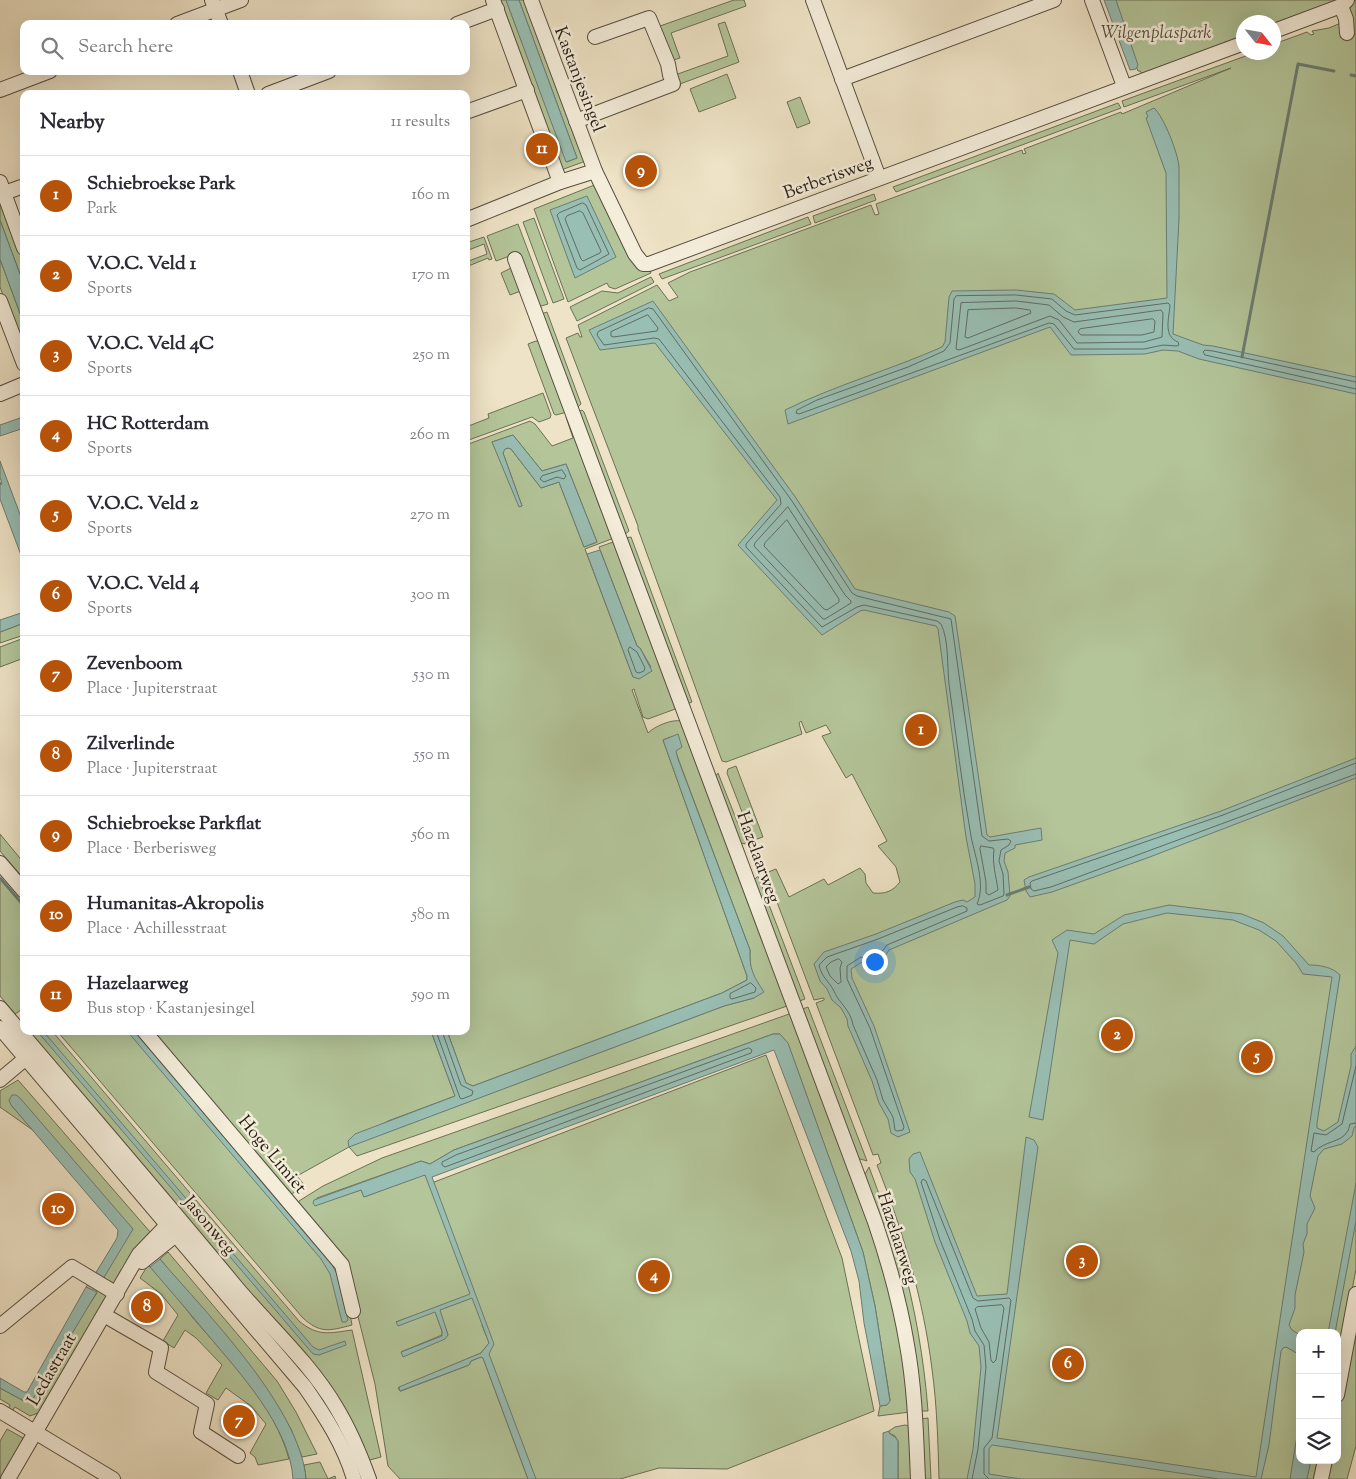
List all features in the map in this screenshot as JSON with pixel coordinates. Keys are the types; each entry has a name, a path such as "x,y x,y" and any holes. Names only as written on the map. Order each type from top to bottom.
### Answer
{"street":[{"path":"186,20 214,5 241,0"},
{"name":"Kastanjesingel","path":"531,0 595,171"},
{"path":"812,0 880,178"},
{"path":"842,79 1054,0"},
{"path":"1092,0 1124,86"},
{"path":"1281,28 1344,3 1347,33"},
{"path":"214,5 220,20"},
{"path":"465,20 495,5 560,182"},
{"path":"576,121 673,84 668,64 650,18 595,37"},
{"name":"Berberisweg","path":"595,171 635,254 643,264 649,264 1236,46"},
{"path":"0,90 39,75"},
{"path":"241,75 247,90"},
{"path":"279,90 318,75"},
{"path":"470,111 527,90"},
{"path":"470,218 560,182 595,171"},
{"path":"20,186 2,187 20,237"},
{"name":"Hazelaarweg","path":"515,259 881,1239 894,1280 908,1346 916,1418 918,1479"},
{"path":"0,301 20,354"},
{"path":"0,394 20,386"},
{"path":"0,863 20,886"},
{"name":"Jasonweg","path":"0,1008 31,1053 172,1229 306,1386 341,1445 354,1479"},
{"name":"Jasonweg","path":"0,1028 31,1053 182,1220 251,1304 321,1384 336,1406 351,1434 369,1479"},
{"name":"Hoge Limiet","path":"147,1035 342,1265 353,1312"},
{"path":"0,1080 31,1053"},
{"path":"172,1229 182,1220"},
{"name":"Ledastraat","path":"8,1479 139,1254 172,1229"},
{"path":"0,1326 72,1267 117,1294"},
{"path":"1341,1375 1356,1294"},
{"path":"104,1315 161,1348 156,1372 208,1404 201,1432 238,1456"},
{"path":"0,1412 113,1479"},
{"path":"1321,1479 1324,1464"}],"green space":[{"path":"499,0 506,0 567,162 577,158 519,0 527,0 586,161 561,170"},
{"path":"734,0 744,0 746,6 671,33 680,58 670,61 659,29 660,26"},
{"name":"Wilgenplaspark","path":"1110,0 1336,0 1281,23 1281,15 1236,15 1236,40 1142,74 1138,71"},
{"path":"1353,0 1356,0 1356,1269 1341,1348 1341,1329 1296,1329 1296,1464 1319,1464 1315,1479 939,1479 938,1438 932,1369 923,1316 911,1265 877,1165 881,1163 878,1154 873,1155 816,1003 824,1000 824,998 814,1000 766,873 776,869 789,897 824,879 828,885 860,868 865,874 866,883 873,893 881,893 888,892 900,882 896,867 878,846 887,841 852,774 846,778 822,736 831,733 826,725 806,733 801,721 799,723 802,734 726,762 722,761 638,526 566,338 578,333 582,337 578,325 657,285 669,301 678,297 668,283 690,272 871,205 875,215 879,214 876,204 1022,150 1023,154 1026,153 1024,149 1121,112 1122,114 1231,68 1124,107 1122,101 1236,59 1281,60 1281,41 1307,32 1311,35 1314,34 1312,31 1329,28 1348,20 1347,6"},
{"path":"725,22 739,62 680,84 675,75 728,56 718,24"},
{"path":"727,74 736,98 699,112 690,89"},
{"path":"800,97 810,123 797,128 787,102"},
{"path":"1118,103 1121,108 896,192 893,187"},
{"path":"597,184 651,273 615,289 609,287 607,283 568,302 534,209"},
{"path":"0,194 20,247 20,274 0,220"},
{"path":"874,194 876,200 815,223 813,216"},
{"path":"808,217 811,224 662,279 659,274"},
{"path":"534,218 564,299 553,303 523,222"},
{"path":"518,224 548,304 538,307 518,253 496,261 487,236"},
{"path":"484,237 492,259 489,260 488,258 470,265 470,260 487,254 484,244 470,249 470,242"},
{"path":"0,259 20,313 20,340 0,287"},
{"path":"511,268 521,291 510,295 501,273"},
{"path":"651,277 653,283 577,321 570,307 602,291 618,293"},
{"path":"547,312 581,404 577,408 541,314"},
{"path":"536,341 540,342 567,412 554,414 528,344"},
{"path":"543,393 551,415 550,418 539,422 532,417 470,440 470,425 489,418 488,414"},
{"path":"582,410 629,531 624,535 578,412"},
{"path":"569,416 599,505 614,538 585,549 633,677 639,678 651,667 637,646 599,547 616,541 620,561 678,708 648,719 643,717 634,689 632,690 648,733 664,724 681,721 790,1005 357,1156 349,1147 297,1176 306,1187 291,1194 155,1035 432,1035 455,1096 388,1121 350,1146 724,1006 754,998 750,950 670,737 663,740 747,980 722,993 473,1086 466,1083 448,1035 470,1035 470,444 530,421 535,424 552,446 573,438 566,417","holes":["513,435 542,471 566,464 597,542 584,547 559,482 541,488 511,449 504,449 503,453 522,506 492,442"]},
{"path":"631,537 692,702 687,704 625,538"},
{"path":"20,624 20,636 0,643 0,632"},
{"path":"20,640 20,660 0,667 0,647"},
{"path":"736,766 763,837 757,839 752,838 727,773 728,769"},
{"path":"718,773 746,844 740,843 715,777"},
{"path":"0,834 20,858 20,874 0,851"},
{"path":"758,876 805,999 797,1002 753,881"},
{"path":"0,877 20,900 20,1011 15,1014 0,996"},
{"path":"808,1007 867,1161 857,1158 800,1010"},
{"path":"792,1013 852,1167 895,1299 910,1412 878,1416 880,1406 887,1405 890,1400 875,1306 863,1252 788,1044 780,1034 773,1034 454,1150 430,1164 421,1161 317,1198 315,1205 361,1190 364,1197 425,1174 429,1184 766,1055 842,1258 874,1411 727,1469 659,1468 620,1479 532,1479 486,1353 490,1343 482,1325 489,1343 481,1353 398,1388 401,1391 469,1365 471,1361 483,1358 528,1479 400,1479 388,1466 375,1384 343,1257 297,1205 299,1201 323,1186 382,1158","holes":["470,1295 471,1298 439,1310 448,1335 401,1352 442,1335 442,1331 435,1311 396,1322"]},
{"path":"28,1035 55,1035 299,1321 318,1332 331,1333 352,1330 381,1457 366,1461 353,1430"},
{"path":"60,1035 136,1035 335,1263 349,1308 352,1325 325,1330 314,1326 302,1317"},
{"path":"18,1080 151,1233 135,1249 38,1413 30,1416 15,1407 11,1413 7,1411 10,1405 0,1399 0,1388 24,1401 97,1293 86,1287 133,1229 11,1105 34,1131 0,1107 0,1091"},
{"path":"869,1167 894,1234 911,1295 924,1372 928,1411 919,1411 864,1176"},
{"path":"168,1252 277,1381 296,1412 317,1454 302,1457 291,1429 255,1373 160,1259"},
{"path":"148,1265 166,1284 262,1401 282,1439 289,1459 258,1465 255,1457 250,1453 266,1424 251,1406 226,1388 218,1400 206,1393 222,1365 196,1338 185,1330 174,1348 163,1341 178,1315 161,1294 140,1278"},
{"path":"1356,1318 1356,1446 1347,1479 1327,1479 1330,1464 1341,1464 1341,1399"},
{"path":"928,1418 931,1479 922,1479 920,1419"},
{"path":"909,1426 914,1479 898,1479 898,1441 895,1436 889,1433 895,1427"},
{"path":"7,1429 25,1439 2,1479 0,1479 0,1441"},
{"path":"320,1462 328,1479 306,1479 304,1465"}],"water":[{"path":"506,0 519,0 577,158 566,162"},
{"path":"1104,0 1116,0 1138,65 1136,69 1130,70"},
{"path":"1154,108 1170,136 1179,167 1179,219 1173,334 1203,345 1356,377 1356,394 1199,359 1178,351 1163,350 1145,354 1071,355 1050,327 788,424 785,410 942,347 945,342 949,297 952,291 1016,290 1054,294 1075,310 1167,298 1166,173 1146,118 1148,117 1146,112"},
{"path":"587,196 616,257 575,278 550,210"},
{"path":"0,220 20,274 20,313 0,259"},
{"path":"653,301 796,498 855,589 949,612 955,616 987,835 990,837 1041,828 1042,840 1015,845 1015,848 1005,853 1004,861 1008,872 1010,896 1007,900 889,950 875,971 862,962 851,969 852,978 874,1026 910,1132 898,1137 891,1133 888,1119 879,1103 872,1081 848,1026 847,1019 820,981 814,964 824,952 876,934 955,902 963,900 967,902 975,897 975,884 966,837 938,629 936,626 864,610 822,635 738,545 777,500 655,343 600,350 589,330"},
{"path":"20,418 20,429 0,436 0,425"},
{"path":"513,435 542,471 566,464 597,542 584,547 559,482 541,488 511,449 508,448 503,453 522,506 519,507 492,442"},
{"path":"0,461 20,514 20,552 0,499 0,482 2,484"},
{"path":"600,550 637,646 640,648 652,671 639,679 633,677 587,554"},
{"path":"20,613 20,624 0,632 0,620"},
{"path":"678,734 682,747 676,751 678,759 750,950 750,962 753,973 764,992 754,998 724,1006 349,1147 348,1141 355,1134 455,1096 432,1035 448,1035 466,1083 473,1086 722,993 747,980 663,740"},
{"path":"1356,758 1356,778 1147,858 1052,892 1030,897 1026,891 1024,880 1029,877 1221,811"},
{"path":"1169,905 1242,914 1264,923 1283,936 1309,965 1326,967 1340,975 1317,1128 1324,1131 1338,1122 1351,1066 1351,1054 1356,1046 1356,1126 1352,1136 1342,1144 1324,1149 1318,1156 1310,1196 1315,1208 1307,1224 1307,1234 1303,1244 1304,1252 1295,1295 1295,1308 1289,1325 1296,1332 1296,1353 1286,1347 1281,1351 1269,1445 1261,1479 1219,1479 992,1445 989,1449 989,1474 1021,1479 967,1479 973,1449 981,1367 979,1346 970,1333 967,1321 935,1242 915,1179 910,1172 909,1159 913,1154 920,1152 977,1296 1007,1294 1026,1137 1034,1140 1038,1147 997,1438 1256,1477 1332,977 1303,974 1296,963 1276,941 1259,930 1233,920 1167,913 1123,924 1094,944 1070,940 1043,1120 1029,1117 1058,953 1052,940 1067,930 1094,934 1124,915"},
{"path":"773,1034 780,1034 788,1043 863,1252 875,1306 890,1401 887,1405 880,1406 864,1323 859,1281 851,1251 774,1050 432,1177 494,1344 489,1354 536,1479 528,1479 483,1358 481,1357 471,1361 469,1365 400,1391 399,1387 481,1353 489,1343 472,1298 440,1310 448,1335 445,1339 403,1357 401,1352 442,1336 442,1331 435,1312 398,1326 396,1322 470,1294 425,1175 364,1197 361,1190 315,1206 314,1200 421,1161 430,1164 454,1150"},
{"path":"40,1035 46,1035 313,1347 319,1350 345,1341 346,1345 319,1355 313,1354"},
{"path":"130,1035 138,1035 328,1257 337,1274 348,1320 346,1322 342,1322 330,1274 321,1259"},
{"path":"12,1095 20,1098 133,1229 100,1284 92,1279 117,1238 118,1230 11,1105 9,1100"},
{"path":"1356,1183 1356,1221 1336,1329 1329,1329"},
{"path":"160,1259 225,1333 269,1392 287,1422 300,1451 306,1479 293,1479 290,1459 283,1440 261,1401 234,1365 150,1267"},
{"path":"86,1287 97,1292 31,1402 24,1401 0,1388 0,1378 27,1392"},
{"path":"889,1431 898,1441 898,1479 883,1479 883,1433"},
{"path":"1296,1442 1296,1464 1310,1464 1307,1479 1290,1479"}],"waterway":[{"path":"1242,357 1298,64 1334,71"},
{"path":"1351,75 1356,76"},
{"path":"0,878 20,901"},
{"path":"1007,895 1029,887"}],"place":[{"name":"Hazelaarweg","path":"542,149"},
{"name":"Schiebroekse Parkflat","path":"641,171"},
{"name":"Schiebroekse Park","path":"921,730"},
{"name":"V.O.C. Veld 1","path":"1117,1035"},
{"name":"V.O.C. Veld 2","path":"1257,1057"},
{"name":"Humanitas-Akropolis","path":"58,1209"},
{"name":"V.O.C. Veld 4C","path":"1082,1261"},
{"name":"HC Rotterdam","path":"654,1276"},
{"name":"Zilverlinde","path":"147,1307"},
{"name":"V.O.C. Veld 4","path":"1068,1364"},
{"name":"Zevenboom","path":"239,1421"}]}
